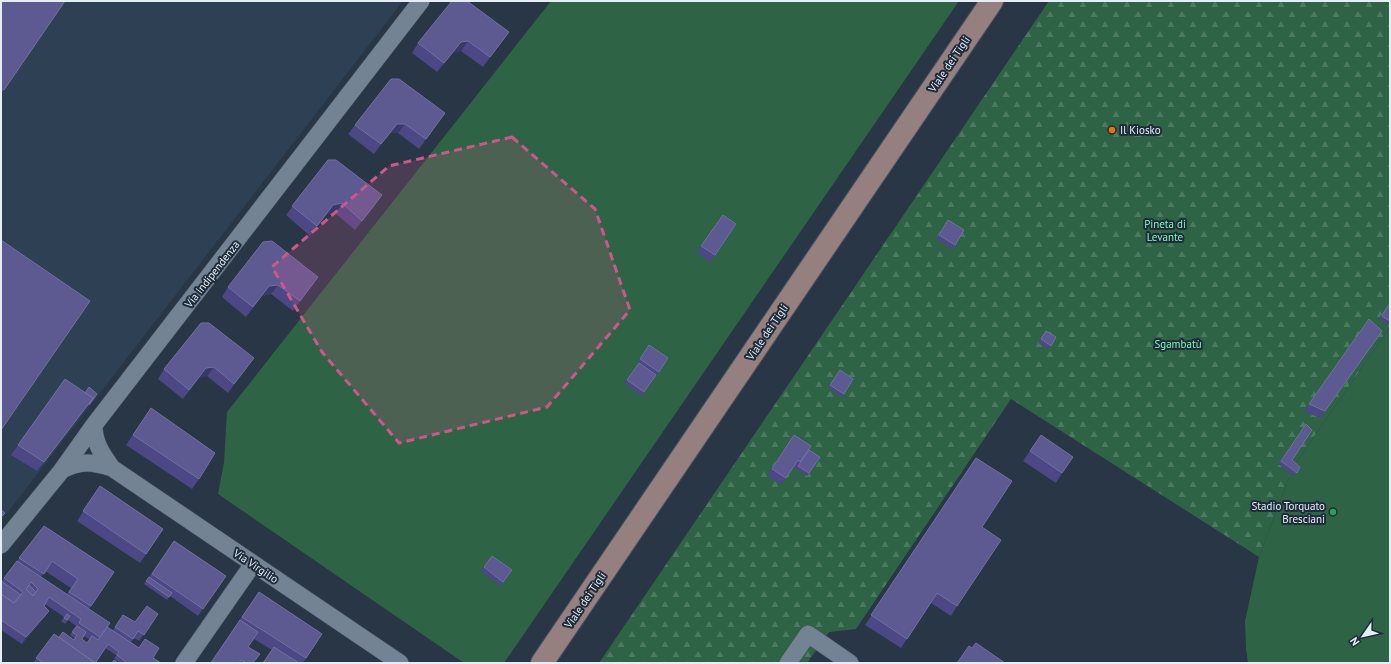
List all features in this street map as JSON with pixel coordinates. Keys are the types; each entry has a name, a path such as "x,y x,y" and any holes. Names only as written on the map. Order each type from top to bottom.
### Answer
{"street":[{"name":"Via Indipendenza","path":"1,545 62,470 94,425 421,1"},
{"name":"Viale dei Tigli","path":"542,663 992,1"},
{"name":"Via Virgilio","path":"94,425 94,433 100,453 112,468 400,663"},
{"name":"Via Virgilio","path":"62,470 76,464 92,462 112,468"},
{"path":"184,663 253,564"},
{"path":"788,663 808,634 850,663"}],"highlighted area":[{"path":"512,137 595,209 630,310 547,407 399,443 322,352 272,267 389,166"}],"shaded area":[{"path":"1,1 403,1 1,521"}],"green space":[{"path":"551,1 959,1 504,663 464,663 218,494 224,462 227,412"},
{"name":"Pineta di Levante","path":"1049,1 1390,1 1390,327 1293,467 1259,557 1011,399 856,629 829,632 807,663 599,663"},
{"name":"Stadio Torquato Bresciani","path":"1390,327 1390,663 1248,663 1245,621 1259,557 1293,467"}],"building":[{"path":"1,1 65,1 4,90 1,88"},
{"path":"452,1 467,1 509,32 490,57 468,41 461,42 444,63 418,43"},
{"path":"391,79 399,79 445,113 426,139 405,124 397,124 381,144 355,125"},
{"path":"328,160 336,160 382,195 362,221 342,203 333,205 317,226 292,206"},
{"path":"723,215 736,224 715,255 701,246"},
{"path":"948,220 964,230 955,245 939,235"},
{"path":"1,240 90,301 1,430"},
{"path":"272,241 318,277 300,301 278,285 269,286 253,307 228,287 263,242"},
{"path":"1390,303 1390,321 1382,315"},
{"path":"1369,319 1382,331 1325,411 1309,404"},
{"path":"201,323 209,323 254,358 234,384 214,367 206,368 189,390 164,369"},
{"path":"1046,331 1056,337 1051,346 1041,339"},
{"path":"649,345 668,358 659,372 640,359"},
{"path":"639,363 656,375 644,392 627,380"},
{"path":"840,370 853,379 844,394 830,385"},
{"path":"65,379 93,398 44,462 18,445"},
{"path":"89,387 97,394 89,405 93,398 85,393"},
{"path":"151,408 215,453 199,479 133,435"},
{"path":"1306,424 1312,430 1292,460 1300,467 1297,473 1281,461"},
{"path":"794,435 811,446 800,462 798,460 786,478 772,469"},
{"path":"1041,435 1073,457 1062,473 1030,451"},
{"path":"809,450 820,457 809,473 798,466"},
{"path":"976,458 1012,481 982,527 1001,540 957,606 937,593 907,639 871,615"},
{"path":"100,486 163,529 146,554 83,511"},
{"path":"1,510 5,513 1,517"},
{"path":"44,526 114,572 91,606 69,592 78,579 52,561 44,574 19,558"},
{"path":"174,541 226,576 203,609 152,574"},
{"path":"492,556 512,570 503,582 484,567"},
{"path":"17,561 110,623 100,637 79,623 81,619 49,597 44,606 49,611 26,637 1,620 1,594 14,603 23,592 4,578","holes":["31,582 38,589 33,596 26,589"]},
{"path":"149,577 172,593 169,597 146,581"},
{"path":"1,581 21,595 14,603 1,594"},
{"path":"29,585 36,592 33,596 26,589"},
{"path":"259,592 322,634 306,658 242,617"},
{"path":"147,606 158,614 144,635 138,631 133,639 115,627 123,615 135,622"},
{"path":"67,614 70,616 67,620 64,618"},
{"path":"240,620 258,632 248,647 260,654 253,663 246,663 241,660 239,663 211,663"},
{"path":"77,626 86,632 82,639 87,643 92,636 98,640 107,627 139,648 145,639 159,648 153,658 161,663 127,663 117,655 119,652 108,644 96,662 98,663 95,663 59,637 63,632 74,640 77,635 72,632"},
{"path":"54,634 95,663 44,663 36,658"},
{"path":"976,643 1005,663 957,663 969,646 972,648"},
{"path":"274,647 299,663 263,663"}],"place":[{"name":"Il Kiosko","path":"1112,130"},
{"name":"Stadio Torquato Bresciani","path":"1333,512"}],"park label":[{"name":"Sgambatù","path":"1178,344"}]}
